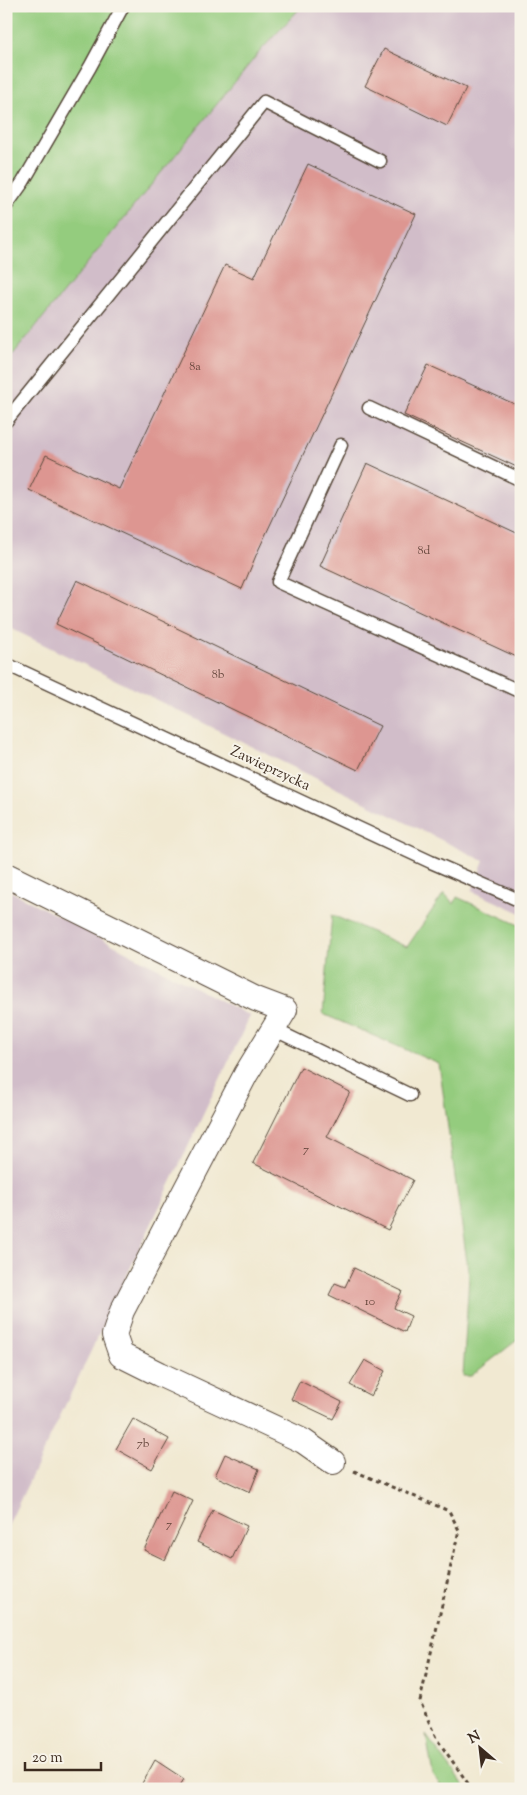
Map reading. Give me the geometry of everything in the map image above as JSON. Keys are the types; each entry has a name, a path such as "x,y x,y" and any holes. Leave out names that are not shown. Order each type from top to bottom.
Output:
{"street":[{"path":"6,875 256,999 286,1010 272,1029 246,1074 122,1311 114,1335 121,1354 303,1441 333,1462"}],"lane":[{"path":"6,206 23,182 123,6"},
{"path":"6,421 264,102 380,161"},
{"path":"369,408 521,480"},
{"path":"340,445 278,582 521,692"},
{"name":"Zawieprzycka","path":"6,664 422,858 521,901"},
{"path":"272,1029 410,1095"}],"path":[{"path":"333,1462 449,1511 459,1530 420,1701 436,1738 472,1789"}],"shaded area":[{"path":"302,6 521,6 521,913 472,891 484,861 6,626 6,363 261,50"},
{"path":"6,889 250,1016 6,1530"}],"green space":[{"path":"6,6 302,6 261,50 6,363"},
{"path":"444,893 454,904 457,897 521,926 521,1337 471,1376 463,1376 469,1276 439,1064 323,1014 332,915 407,947"},
{"path":"426,1735 466,1789 443,1789 433,1775"}],"building":[{"path":"384,49 466,88 447,126 365,86"},
{"path":"308,164 416,214 257,553 242,589 29,490 46,455 119,489 225,265 254,278"},
{"path":"428,365 521,407 521,469 404,415"},
{"path":"367,463 521,535 521,659 320,566"},
{"path":"77,580 380,726 358,770 56,624"},
{"path":"301,1067 350,1092 327,1137 413,1180 388,1230 253,1163"},
{"path":"354,1268 402,1291 394,1308 411,1316 405,1332 329,1295 335,1283 345,1287"},
{"path":"365,1360 385,1371 371,1396 350,1385"},
{"path":"300,1381 342,1402 333,1419 291,1399"},
{"path":"133,1419 169,1439 152,1469 116,1449"},
{"path":"225,1454 259,1469 250,1492 215,1476"},
{"path":"172,1491 193,1501 165,1560 144,1550"},
{"path":"213,1510 247,1526 232,1559 197,1542"},
{"path":"155,1760 184,1779 178,1789 143,1789 140,1787"}]}
